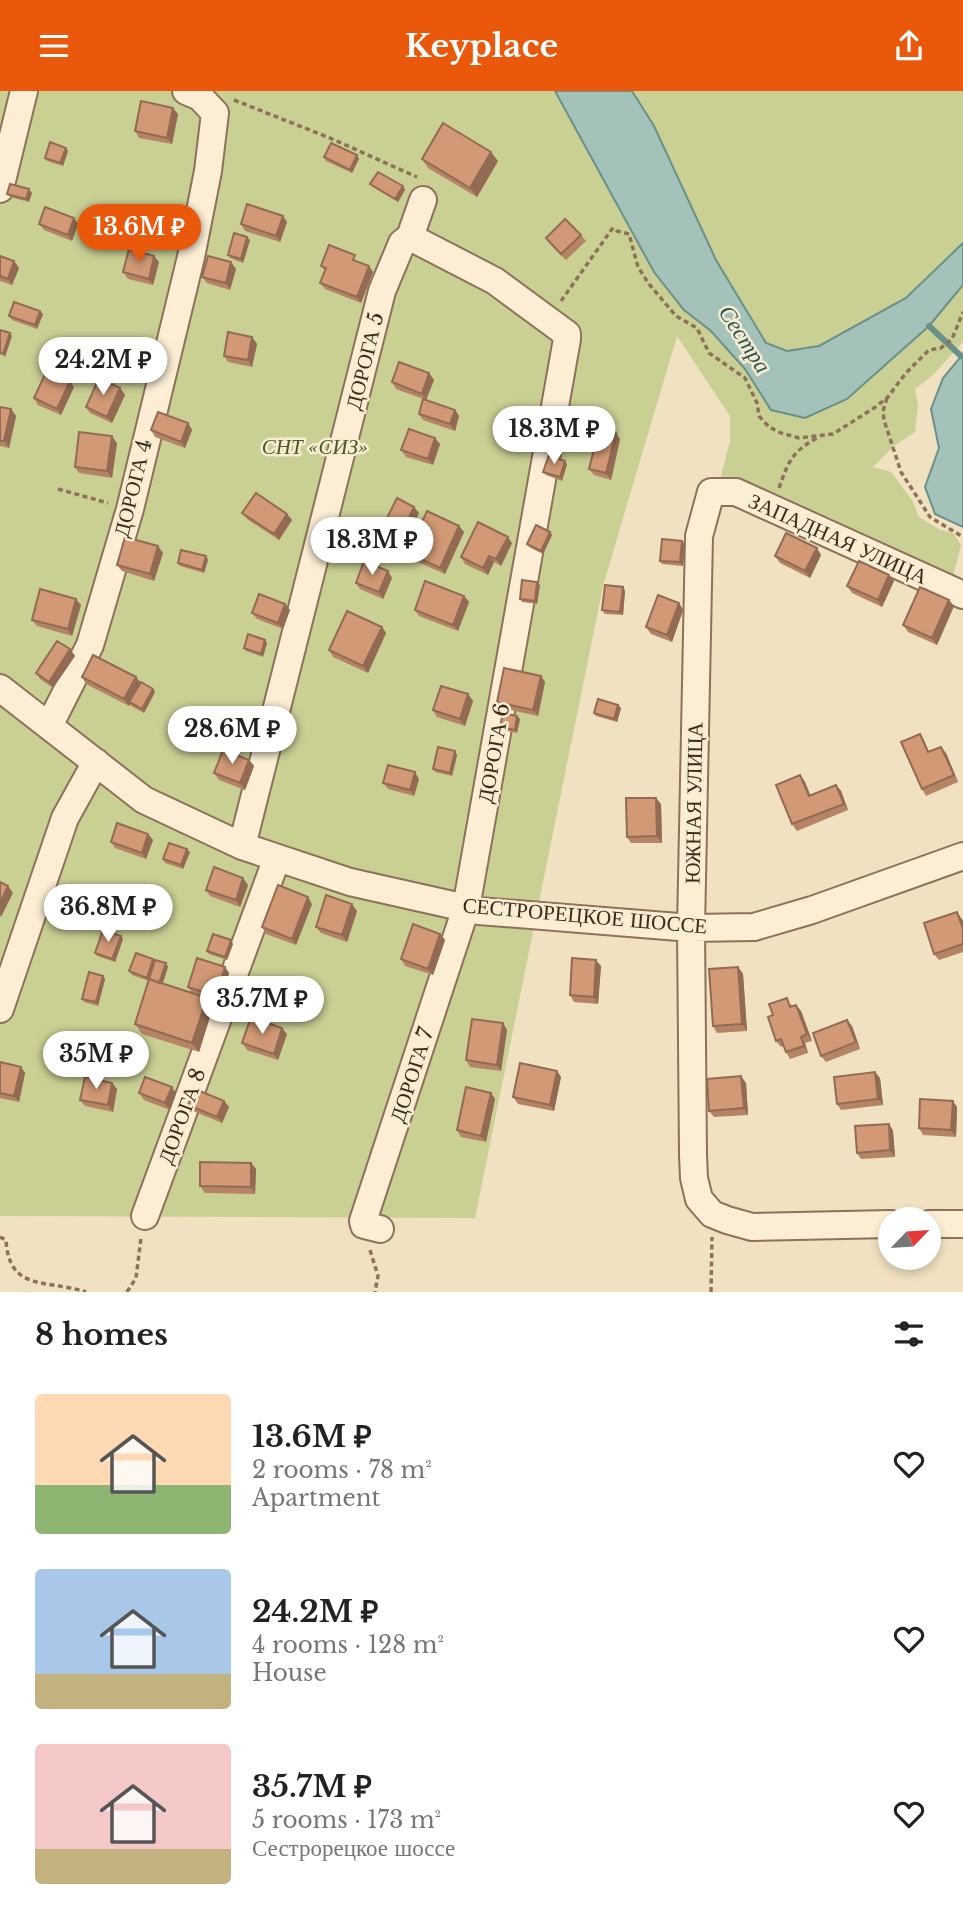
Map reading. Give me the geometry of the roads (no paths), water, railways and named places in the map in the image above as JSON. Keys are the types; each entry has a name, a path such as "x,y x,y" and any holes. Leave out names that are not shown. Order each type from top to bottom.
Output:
{"street":[{"path":"0,189 24,91"},
{"name":"ДОРОГА 4","path":"49,726 90,645 130,509 191,257 208,171 215,113 200,97 186,91"},
{"name":"ДОРОГА 5","path":"242,846 382,291 426,191"},
{"name":"ДОРОГА 6","path":"406,240 495,281 566,334 467,908"},
{"name":"ЗАПАДНАЯ УЛИЦА","path":"711,492 736,492 963,595"},
{"name":"ЮЖНАЯ УЛИЦА","path":"711,492 699,535 691,928 694,1178 705,1206 752,1227 878,1224"},
{"name":"СЕСТРОРЕЦКОЕ ШОССЕ","path":"0,688 144,800 242,846 277,858 351,882 467,908 691,928 754,927 812,910 963,856"},
{"path":"0,1009 65,818 96,762"},
{"name":"ДОРОГА 8","path":"145,1216 277,858"},
{"name":"ДОРОГА 7","path":"372,1227 365,1216 467,908"},
{"path":"942,1224 963,1224"}],"water":[{"name":"Сестра","path":"555,91 632,91 654,126 716,260 766,343 787,351 819,346 906,298 963,243 963,285 929,326 847,399 805,418 771,410 745,369 711,331 684,310 654,272"},
{"path":"963,354 963,527 935,514 925,487 939,448 931,409 943,378"}],"waterway":[{"path":"929,326 961,356"}],"park label":[{"name":"СНТ «СИЗ»","path":"315,447"}]}
